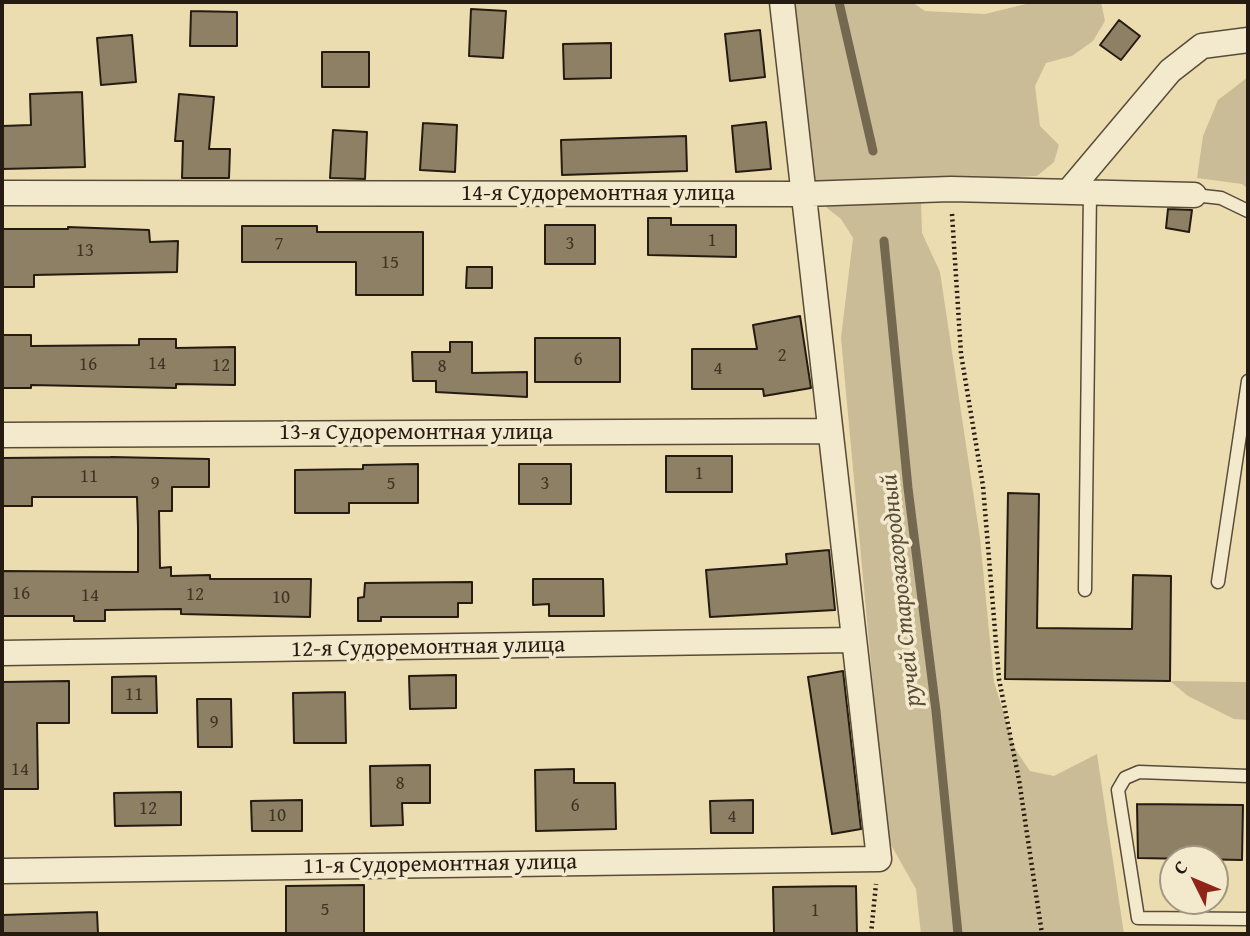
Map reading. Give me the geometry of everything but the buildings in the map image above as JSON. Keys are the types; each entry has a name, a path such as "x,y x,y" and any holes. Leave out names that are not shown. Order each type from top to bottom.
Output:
{"street":[{"path":"782,2 879,859"},
{"path":"1079,192 1170,71 1202,46 1248,40"},
{"name":"14-я Судоремонтная улица","path":"2,193 804,194 951,189 1195,195"},
{"name":"13-я Судоремонтная улица","path":"2,435 830,431"},
{"name":"12-я Судоремонтная улица","path":"2,653 854,640"},
{"name":"11-я Судоремонтная улица","path":"2,871 879,859"}],"lane":[{"path":"1079,192 1085,590"},
{"path":"1195,195 1222,198 1248,211"},
{"path":"1218,582 1248,381"},
{"path":"1248,776 1139,772 1125,778 1118,790 1138,918 1248,919"}],"path":[{"path":"951,189 961,354 981,469 999,679 1019,780 1042,934"},
{"path":"871,934 879,859"}],"shaded area":[{"path":"790,2 912,2 925,11 985,14 1034,2 1101,2 1105,21 1093,41 1072,56 1046,63 1035,86 1040,126 1059,145 1054,162 1037,176 937,181 921,200 922,233 940,272 980,538 994,682 1015,749 1030,771 1054,776 1097,754 1124,934 921,934 916,889 891,845 885,817 841,338 853,238 841,219 827,208 814,179"},
{"path":"1248,77 1248,189 1242,184 1197,178 1203,136 1218,100"},
{"path":"1170,681 1248,682 1248,720 1234,719 1188,696"}],"waterway":[{"name":"ручей Старозагородный","path":"839,2 873,151"},
{"name":"ручей Старозагородный","path":"884,241 908,488 936,711 958,934"}]}
